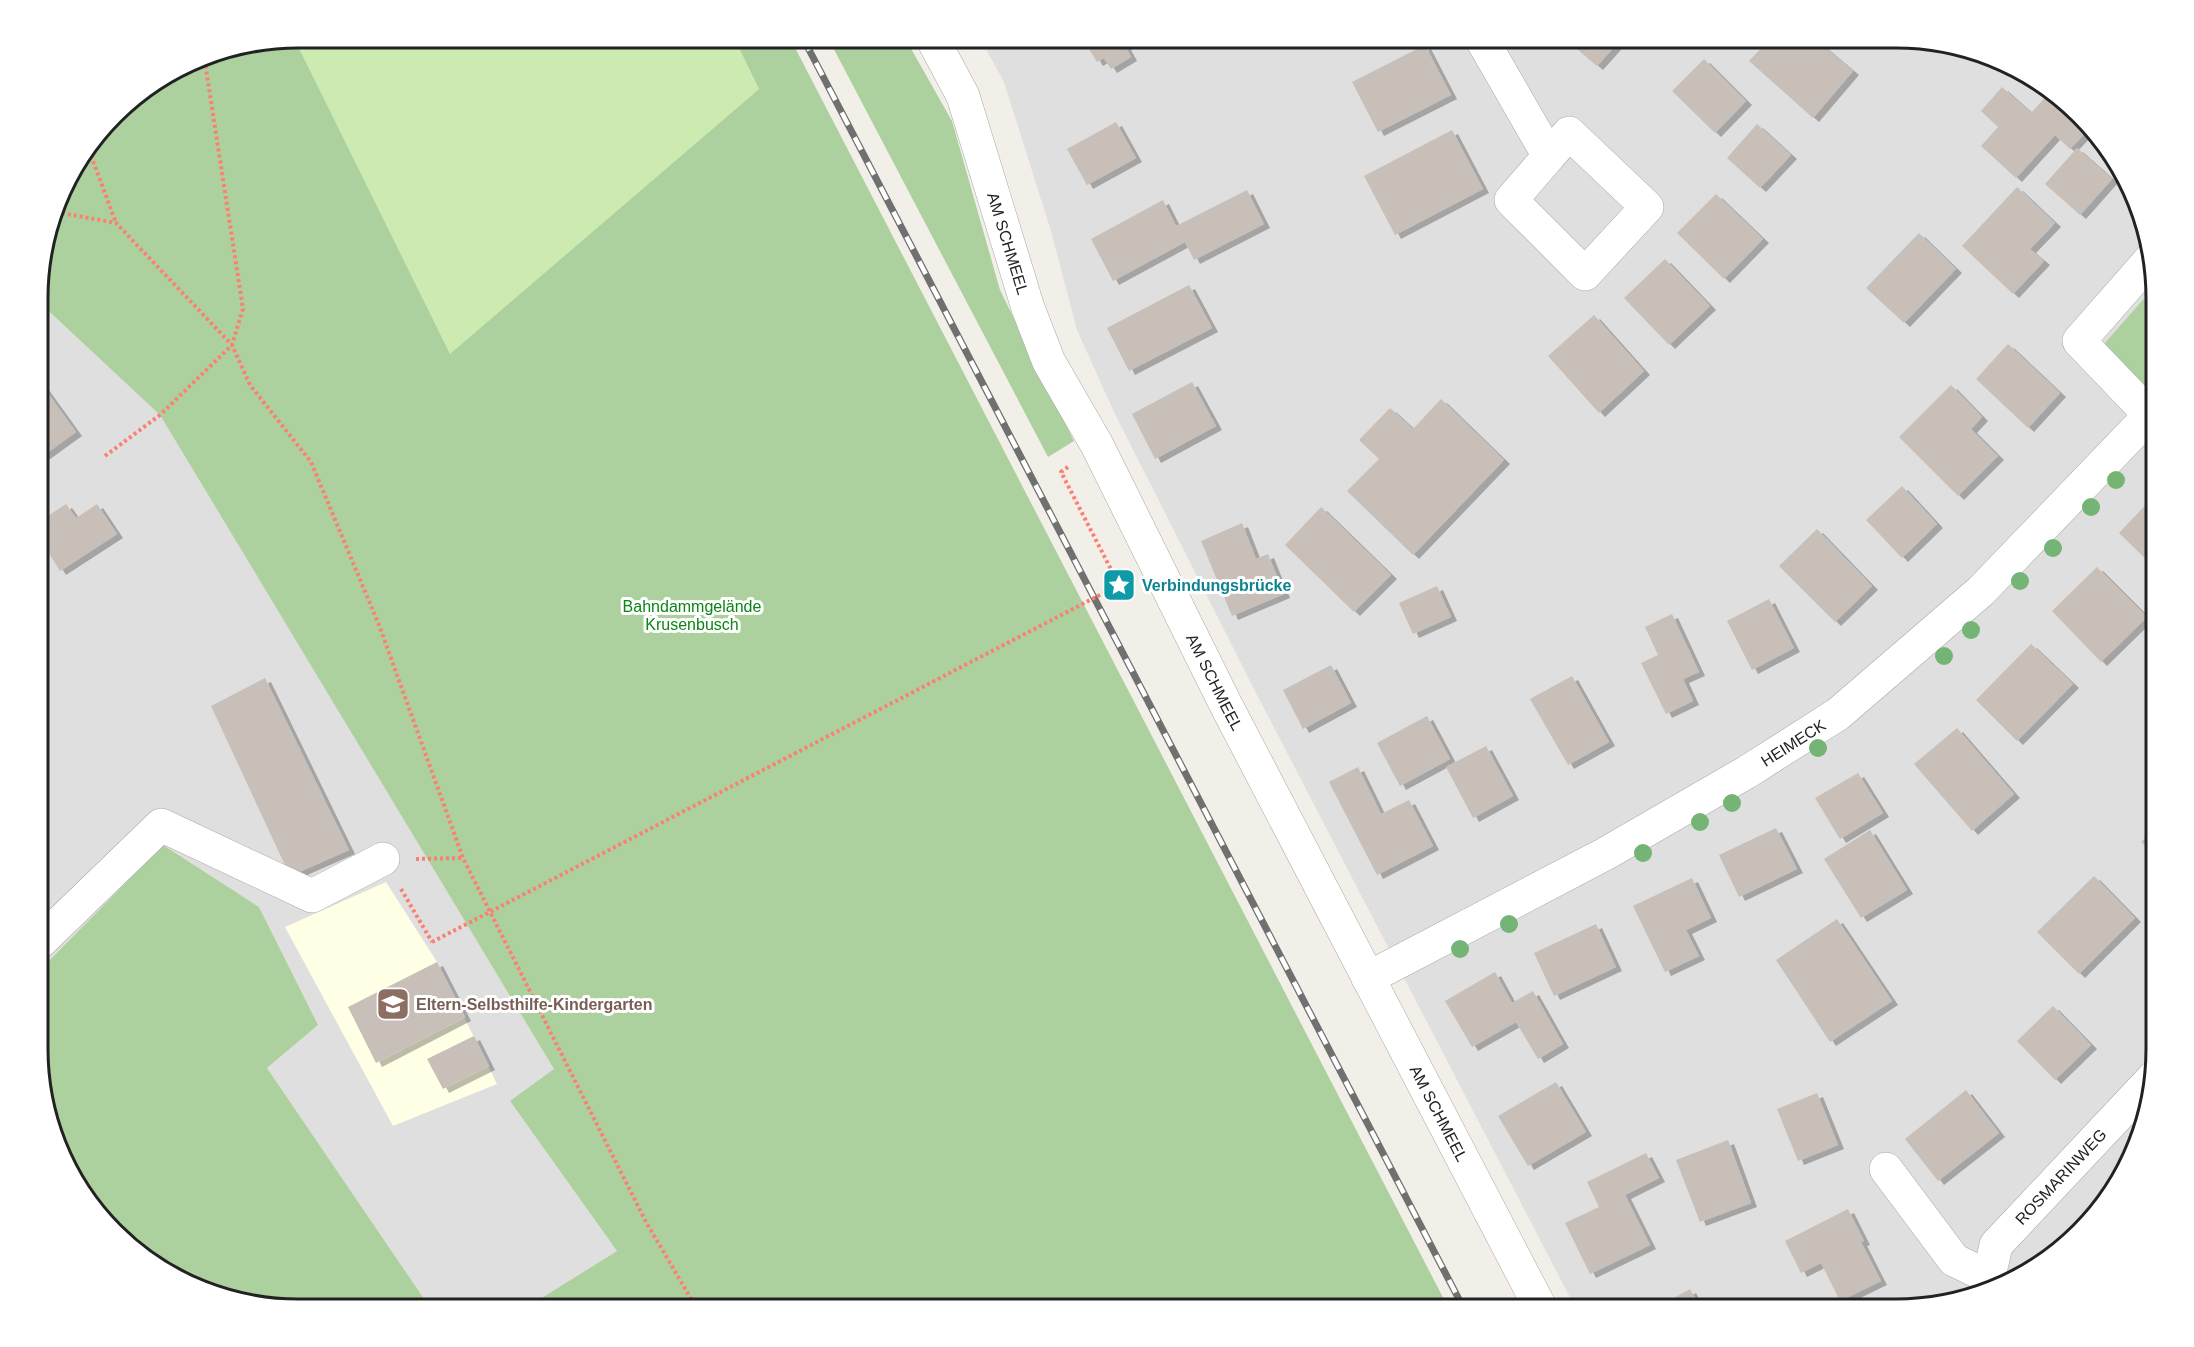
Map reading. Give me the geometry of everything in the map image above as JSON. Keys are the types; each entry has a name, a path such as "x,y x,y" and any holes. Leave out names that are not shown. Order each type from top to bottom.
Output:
{"street":[{"name":"AM SCHMEEL","path":"937,48 963,96 1028,308 1048,362 1096,445 1226,705 1536,1299"},
{"path":"1487,48 1549,156"},
{"name":"HEIMECK","path":"2144,267 2079,341 2146,405"},
{"name":"HEIMECK","path":"1368,978 1605,854 1748,772 1838,714 1981,591 2146,419"},
{"path":"48,934 161,825 312,896 383,859"},
{"name":"ROSMARINWEG","path":"1988,1281 1996,1245 2143,1089"},
{"path":"1886,1168 1954,1260 1988,1282"}],"path":[{"path":"105,456 160,415 231,345 243,309 205,66"},
{"path":"92,157 116,223 231,345 250,385 311,462 379,625 463,858 646,1222 691,1299"},
{"path":"63,213 116,223"},
{"path":"463,858 383,859 432,942 1119,585 1061,472"}],"shaded area":[{"path":"985,48 1896,48 1945,53 1992,67 2035,90 2073,121 2104,159 2127,202 2144,266 2146,296 2103,345 2146,389 2146,1049 2141,1098 2127,1145 2104,1188 2073,1226 2035,1257 1992,1280 1928,1297 1896,1299 1571,1299 1255,691 1114,412 1077,330 1051,231 1004,82"},
{"path":"48,310 160,415 555,1070 510,1101 617,1251 540,1299 424,1299 267,1068 318,1025 259,907 163,845 48,962"},
{"name":"Eltern-Selbsthilfe-Kindergarten","path":"386,882 437,962 497,1084 393,1126 285,927"}],"green space":[{"path":"299,48 739,48 759,89 450,355"},
{"name":"Bahndammgelände Krusenbusch","path":"299,48 450,354 759,89 739,48 795,48 1444,1299 540,1299 617,1251 510,1101 554,1069 160,415 48,310 53,249 61,218 74,188 90,159 110,133 133,110 159,90 218,61 266,50"},
{"path":"833,48 911,48 952,121 1000,290 1074,441 1048,457"},
{"path":"2146,296 2146,390 2103,345"},
{"path":"163,845 259,907 318,1025 267,1068 424,1299 298,1299 249,1294 202,1280 159,1257 133,1237 110,1214 90,1188 61,1129 50,1081 48,962"}],"building":[{"path":"1088,48 1126,48 1131,57 1111,69 1104,58 1097,62"},
{"path":"1419,48 1427,48 1451,95 1378,132 1352,82"},
{"path":"1576,48 1613,48 1597,66"},
{"path":"1761,48 1826,48 1853,71 1813,118 1749,61"},
{"path":"1704,59 1746,101 1715,133 1672,91"},
{"path":"2002,87 2031,113 2045,98 2084,134 2070,149 2055,135 2016,178 1981,146 1998,127 1981,111"},
{"path":"1116,122 1136,158 1087,185 1067,149"},
{"path":"1757,124 1791,155 1760,188 1727,158"},
{"path":"1452,130 1483,189 1395,235 1364,176"},
{"path":"2077,148 2112,179 2080,215 2045,184"},
{"path":"2017,187 2055,223 2030,249 2044,261 2013,294 1962,246"},
{"path":"1247,190 1264,224 1194,260 1185,242 1113,281 1091,239 1163,200 1176,226"},
{"path":"1716,194 1763,239 1724,279 1677,233"},
{"path":"1919,233 1956,269 1904,323 1866,288"},
{"path":"1665,259 1710,306 1669,345 1624,298"},
{"path":"1189,285 1212,328 1129,371 1107,328"},
{"path":"1594,315 1644,371 1599,413 1548,356"},
{"path":"2008,344 2060,393 2028,428 1976,379"},
{"path":"1192,382 1216,426 1155,459 1132,414"},
{"path":"1951,385 1982,417 1971,429 1998,456 1958,496 1899,437"},
{"path":"48,393 76,432 48,452"},
{"path":"1441,399 1504,460 1413,555 1347,491 1379,459 1359,440 1390,408 1413,429"},
{"path":"1902,486 1937,524 1902,558 1866,520"},
{"path":"66,504 76,518 97,504 117,534 60,571 48,552 48,516"},
{"path":"2146,505 2146,559 2119,533"},
{"path":"1321,507 1391,575 1354,612 1285,545"},
{"path":"1242,523 1256,559 1268,554 1284,594 1232,616 1201,541"},
{"path":"1817,529 1872,586 1835,622 1779,566"},
{"path":"2097,567 2146,618 2101,662 2052,611"},
{"path":"1437,586 1451,617 1413,634 1399,603"},
{"path":"1769,599 1794,648 1752,670 1727,621"},
{"path":"1672,614 1699,672 1683,679 1693,701 1666,714 1641,663 1658,655 1645,627"},
{"path":"2031,644 2073,684 2017,741 1976,700"},
{"path":"1331,665 1351,703 1303,729 1283,690"},
{"path":"1572,676 1609,742 1568,765 1530,699"},
{"path":"265,678 349,850 290,876 211,706"},
{"path":"1427,716 1450,759 1400,786 1377,743"},
{"path":"1957,728 2014,794 1972,831 1914,764"},
{"path":"1486,746 1513,796 1473,818 1446,767"},
{"path":"1358,767 1381,814 1409,800 1433,846 1377,875 1329,782"},
{"path":"1858,773 1883,813 1840,839 1815,798"},
{"path":"1776,828 1797,869 1739,897 1719,855"},
{"path":"1870,830 1907,890 1861,918 1824,859"},
{"path":"2146,837 2146,847 2141,842"},
{"path":"2094,876 2135,918 2079,974 2037,932"},
{"path":"1692,878 1711,918 1686,930 1699,956 1665,972 1633,906"},
{"path":"1837,919 1892,1001 1830,1042 1776,960"},
{"path":"1596,924 1616,967 1554,996 1534,953"},
{"path":"437,962 465,1017 376,1063 348,1007"},
{"path":"1495,972 1512,1003 1533,991 1563,1044 1538,1059 1516,1022 1472,1047 1445,1001"},
{"path":"2053,1006 2091,1045 2055,1080 2017,1041"},
{"path":"474,1036 489,1066 443,1089 427,1059"},
{"path":"1556,1082 1586,1132 1528,1166 1498,1116"},
{"path":"1966,1090 1999,1133 1938,1181 1905,1139"},
{"path":"1817,1093 1838,1145 1798,1161 1777,1109"},
{"path":"1728,1140 1751,1203 1700,1222 1676,1160"},
{"path":"1646,1153 1659,1178 1625,1195 1650,1245 1590,1274 1565,1223 1599,1207 1587,1182"},
{"path":"1848,1209 1864,1241 1861,1242 1881,1281 1844,1299 1839,1299 1821,1263 1801,1273 1785,1241"},
{"path":"1690,1289 1696,1299 1672,1299"}],"railway":[{"path":"808,48 1459,1299"}],"place":[{"name":"Verbindungsbrücke","path":"1119,585"},
{"name":"Eltern-Selbsthilfe-Kindergarten","path":"393,1004"}]}
